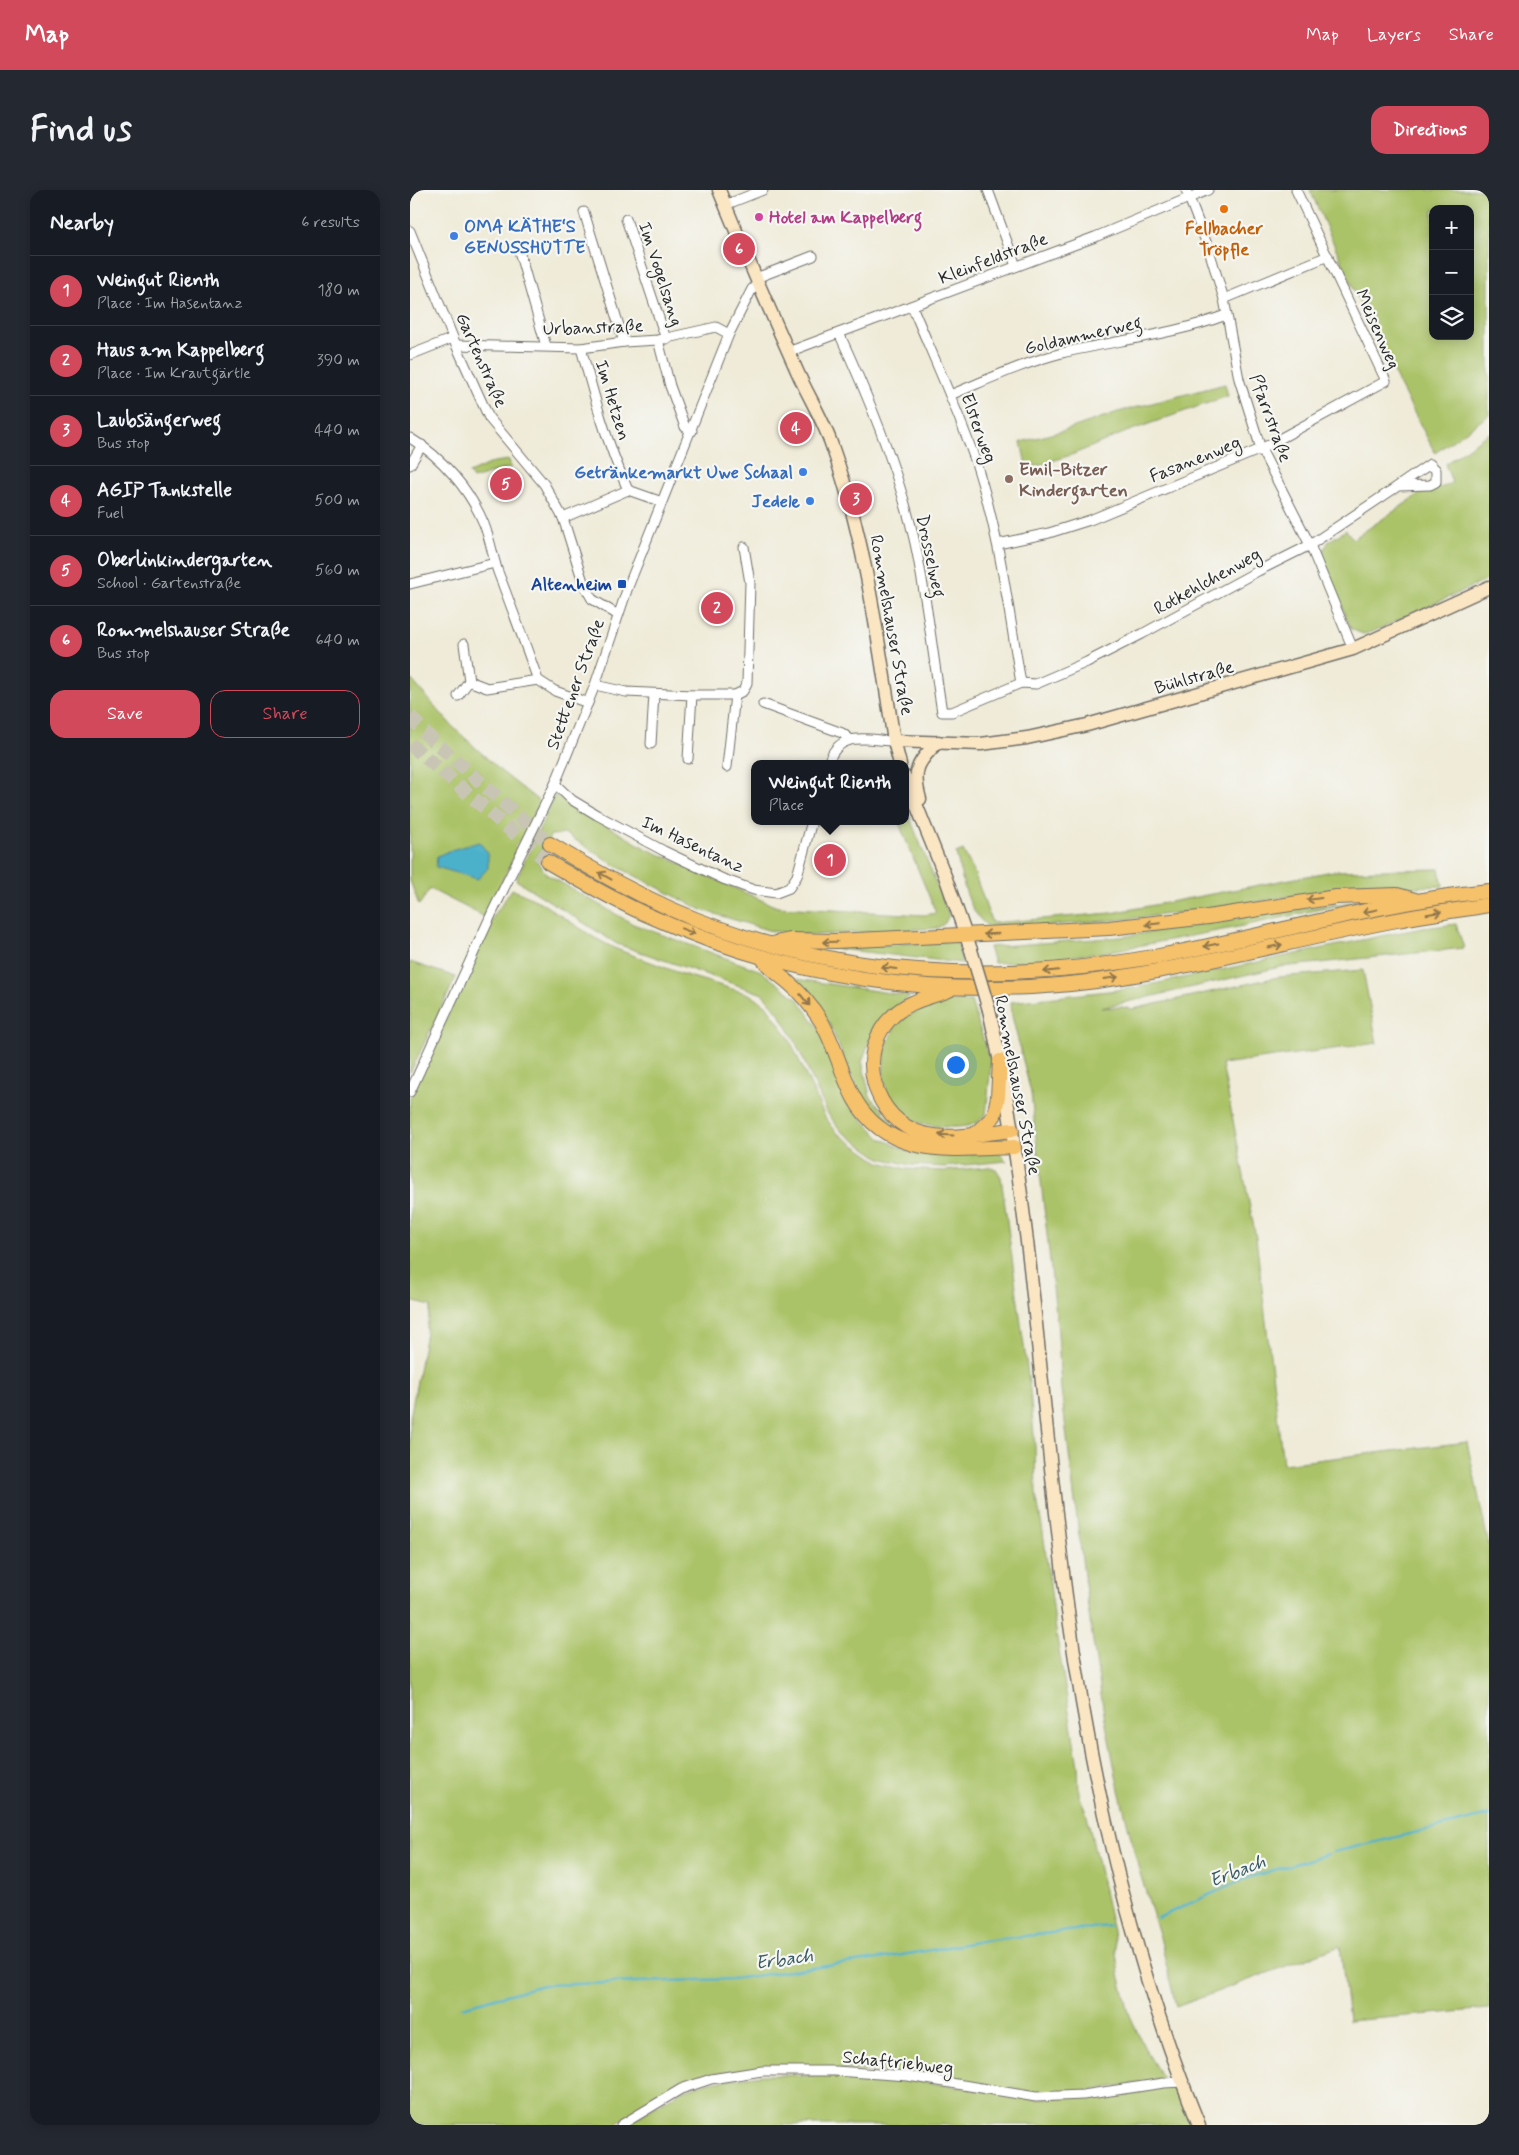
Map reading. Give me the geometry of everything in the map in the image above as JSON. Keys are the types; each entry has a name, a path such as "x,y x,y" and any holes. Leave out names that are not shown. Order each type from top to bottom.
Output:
{"highway":[{"path":"550,844 610,879 648,898 712,925 770,944 829,959 900,970 968,974 1040,972 1110,964 1158,956 1418,901 1489,891"},
{"path":"548,862 596,890 642,913 684,930 762,957 861,979 907,985 957,987 1048,986 1126,976 1196,964 1396,920 1489,905"},
{"path":"770,944 790,940 835,942 966,934 1063,931 1160,923 1336,897 1398,895 1418,901"},
{"path":"762,957 769,968 790,983 806,1000 821,1022 854,1097 865,1116 882,1131 905,1143 928,1148 1014,1147"},
{"path":"957,987 910,1003 892,1016 883,1027 876,1041 872,1070 875,1087 882,1105 893,1117 909,1128 924,1134 951,1136 1012,1130"},
{"path":"975,1134 994,1116 998,1097 1000,1061"}],"main road":[{"name":"Rommelshauser Straße","path":"719,190 788,352 811,402 822,419 851,506 868,578 894,741 899,760"},
{"name":"Bühlstraße","path":"894,741 998,743 1087,725 1353,649 1489,586"},
{"path":"934,850 917,787 916,769 920,761 938,742"},
{"name":"Rommelshauser Straße","path":"909,787 966,934 989,1010 1012,1130 1026,1232 1068,1609 1084,1716 1116,1872 1138,1952 1182,2082 1199,2125"}],"street":[{"path":"725,204 763,190"},
{"path":"988,190 1016,266"},
{"name":"Kleinfeldstraße","path":"788,352 1095,238 1187,194 1208,190"},
{"name":"Meisenweg","path":"1261,449 1386,381 1296,190"},
{"name":"Pfarrstraße","path":"1187,194 1208,247 1224,299 1239,379 1261,449 1310,545 1353,649"},
{"path":"584,212 624,342"},
{"name":"Im Vogelsang","path":"626,219 662,340 676,403 685,427 692,431"},
{"name":"Gartenstraße","path":"410,231 455,342 489,418 544,484 563,518 584,585 592,599 618,615"},
{"path":"519,251 546,346"},
{"path":"758,282 813,256"},
{"path":"1224,299 1328,256"},
{"name":"Stettener Straße","path":"410,1092 492,913 555,784 595,685 618,615 729,334 752,289 758,282"},
{"name":"Elsterweg","path":"912,306 950,395 974,458 998,544 1021,683"},
{"name":"Goldammerweg","path":"950,395 1025,364 1061,353 1196,326 1226,315"},
{"name":"Urbanstraße","path":"410,355 455,342 581,348 624,342 662,340 716,327 729,334"},
{"name":"Drosselweg","path":"839,333 876,419 915,543 942,712 952,712 1021,683"},
{"name":"Im Hetzen","path":"581,348 596,406 617,466 628,490"},
{"path":"410,438 422,445 445,466 466,491 484,524 495,563 538,680 554,691 588,703"},
{"path":"410,466 422,445"},
{"name":"Fasanenweg","path":"998,544 1090,520 1261,449"},
{"name":"Rotkehlchenweg","path":"1021,683 1036,684 1087,662 1173,619 1258,571 1310,545 1433,462 1436,470 1436,482 1430,485 1398,486"},
{"path":"563,518 628,490 662,502"},
{"path":"595,685 626,692 654,694 735,694 743,690 747,683 750,583 744,547"},
{"path":"410,584 495,563"},
{"path":"458,696 469,681 464,644"},
{"path":"469,681 487,688 538,680"},
{"path":"651,744 654,694"},
{"path":"728,767 735,694"},
{"path":"688,759 692,695"},
{"path":"763,704 842,733 850,739"},
{"path":"829,760 830,756 842,742 850,739 894,741"},
{"name":"Im Hasentanz","path":"555,784 572,800 664,851 723,879 754,890 776,893 788,888 797,876 811,825"},
{"name":"Schaftriebweg","path":"621,2125 681,2089 711,2079 762,2070 835,2071 908,2076 1036,2097 1083,2095 1182,2082"}],"green space":[{"path":"1310,190 1489,190 1489,415 1435,453 1375,337"},
{"path":"1225,384 1228,396 1126,432 1074,454 1027,469 1021,442 1066,430 1118,412"},
{"path":"1489,433 1489,579 1372,632 1363,634 1351,629 1321,555 1329,541 1346,530 1353,539 1421,493 1446,486 1452,482 1445,464"},
{"path":"509,460 511,467 473,479 469,473 494,462"},
{"path":"410,678 453,727 502,772 540,802 485,917 430,889 419,905 410,881"},
{"path":"555,795 645,848 777,907 924,915 936,913 900,825 909,825 909,816 949,915 945,923 938,928 814,935 771,931 702,910 618,867 566,834 551,835 536,859 546,874 633,924 761,971 799,1000 823,1035 848,1104 880,1138 912,1153 999,1153 1007,1161 944,1167 911,1165 880,1158 841,1131 828,1114 794,1039 779,1013 763,994 617,944 516,880"},
{"path":"963,850 974,872 992,923 1112,913 1333,871 1439,869 1443,886 1329,890 1218,908 1128,919 1043,926 989,927 975,913 966,893 956,853"},
{"path":"512,889 540,902 595,938 614,948 682,974 749,994 766,1005 788,1036 825,1117 837,1133 879,1162 907,1169 943,1171 989,1167 996,1169 1001,1177 1030,1390 1035,1447 1036,1495 1078,1766 1079,1794 1087,1816 1113,1931 1119,1974 1129,2013 1144,2047 1163,2079 1082,2092 1036,2093 908,2073 762,2067 710,2074 680,2084 614,2125 410,2125 410,1418 431,1306 410,1301 410,1097 494,916"},
{"path":"1359,901 1233,928 1100,953 994,963 989,947 1121,937 1252,915"},
{"path":"1456,924 1464,948 1280,967 1101,1008 1122,1007 1133,1009 1278,977 1363,970 1377,1043 1222,1064 1256,1238 1283,1464 1467,1442 1489,1546 1489,2009 1349,2021 1340,1946 1176,2007 1160,1937 1139,1870 1119,1790 1104,1714 1088,1608 1061,1389 1058,1332 1031,1093 1012,1016 1011,1002 1135,988 1386,935"},
{"path":"957,941 962,963 830,948"},
{"path":"410,962 456,977 410,1073"},
{"path":"796,979 910,996 878,1021 862,1061 870,1096 897,1127 1003,1139 969,1143 936,1143 891,1130 863,1102 829,1023"},
{"path":"937,1001 971,1001 991,1063 986,1115 971,1125 955,1127 936,1126 909,1119 895,1106 885,1084 884,1059 891,1035 897,1024 909,1015"},
{"path":"762,2075 835,2075 906,2079 1035,2099 1165,2086 1176,2087 1191,2125 625,2125 681,2091 710,2082"}],"water":[{"path":"479,842 488,853 488,868 478,879 436,867 437,856"}],"waterway":[{"name":"Erbach","path":"1334,1852 1489,1815"},
{"name":"Erbach","path":"1158,1918 1244,1879 1328,1854"},
{"name":"Erbach","path":"462,2007 543,1985 732,1979 885,1958 982,1941 1109,1926"}],"tunnel":[{"path":"410,716 425,733 550,844"},
{"path":"410,744 548,862"}],"place":[{"name":"Fellbacher Tröpfle","path":"1224,209"},
{"name":"Hotel am Kappelberg","path":"759,217"},
{"name":"OMA KÄTHE‘S GENUSSHÜTTE","path":"454,236"},
{"name":"Rommelshauser Straße","path":"739,249"},
{"name":"AGIP Tankstelle","path":"796,428"},
{"name":"Getränkemarkt Uwe Schaal","path":"803,472"},
{"name":"Emil-Bitzer Kindergarten","path":"1009,479"},
{"name":"Oberlinkindergarten","path":"506,484"},
{"name":"Laubsängerweg","path":"856,499"},
{"name":"Jedele","path":"810,501"},
{"name":"Altenheim","path":"622,584"},
{"name":"Haus am Kappelberg","path":"717,608"},
{"name":"Weingut Rienth","path":"830,860"}]}
